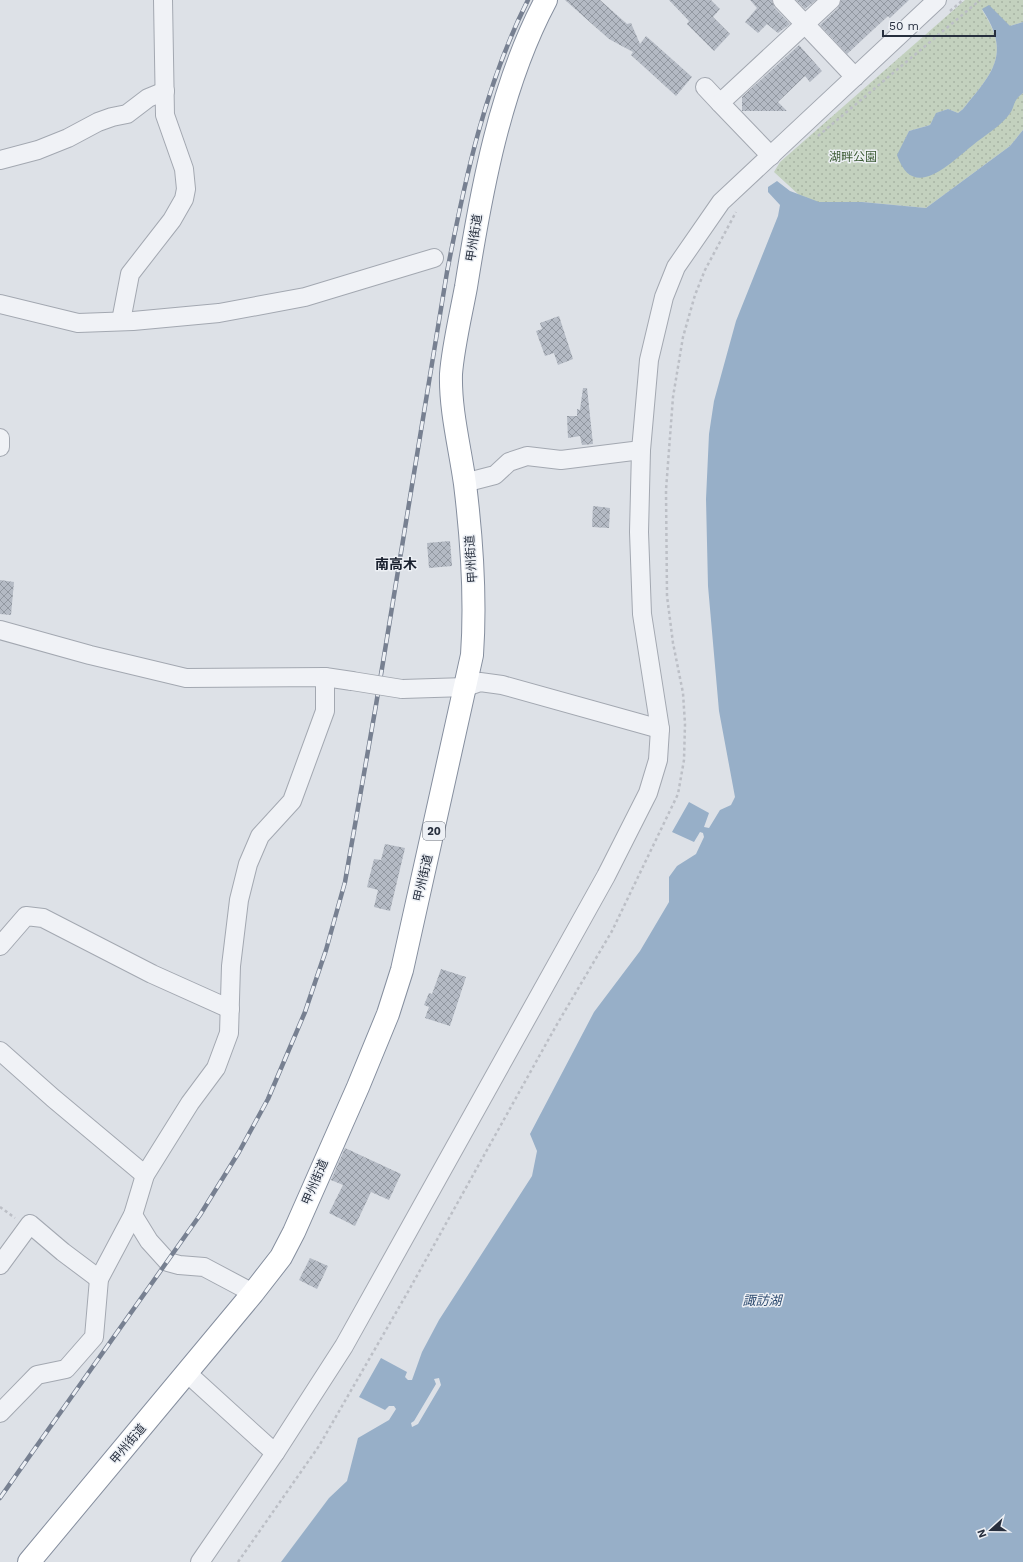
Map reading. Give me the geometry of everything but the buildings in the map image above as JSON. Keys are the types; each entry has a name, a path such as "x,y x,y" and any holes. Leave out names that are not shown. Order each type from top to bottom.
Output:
{"highway":[{"name":"甲州街道","path":"29,1562 253,1293 280,1257 294,1232 388,1014 402,970 472,655 474,616 471,545 457,440 452,373 476,223 488,164 516,68 546,0"}],"street":[{"path":"121,321 130,274 172,220 184,199 186,189 184,169 165,115 163,0"},
{"path":"782,0 855,77"},
{"path":"720,103 831,0"},
{"path":"200,1562 275,1453 344,1346 606,876 648,793 658,760 660,728 642,614 638,532 641,450 649,360 664,297 676,267 721,202 937,0"},
{"path":"705,87 771,156"},
{"path":"0,160 38,150 68,138 98,122 127,114 148,98 165,91"},
{"path":"0,304 78,323 219,313 305,297 434,258"},
{"path":"0,438 0,447"},
{"path":"464,484 495,475 509,462 527,456 561,460 641,450"},
{"path":"0,630 90,655 186,678 324,677 402,689 466,687 480,682 502,685 660,728"},
{"path":"0,1412 37,1375 66,1368 94,1337 99,1279 133,1215 145,1175 190,1103 216,1068 229,1033 231,966 239,900 248,864 260,836 292,801 325,711 324,677"},
{"path":"0,946 26,916 43,918 152,974 230,1010"},
{"path":"0,1051 53,1098 145,1175"},
{"path":"133,1215 149,1241 168,1262 179,1265 204,1267 253,1293"},
{"path":"0,1265 30,1224 63,1252 99,1279"},
{"path":"187,1373 275,1453"}],"path":[{"path":"813,140 980,0"},
{"path":"238,1562 319,1446 409,1290 556,1026 612,931 678,794 684,760 685,724 683,693 673,643 667,596 666,490 673,397 683,337 695,295 705,270 738,208"}],"green space":[{"name":"湖畔公園","path":"965,0 1023,0 1023,22 1010,26 982,10 996,39 997,52 995,63 990,74 963,109 958,113 948,109 937,113 930,125 909,131 901,149 1009,115 1015,99 1023,93 1023,130 1010,146 926,208 862,202 819,203 799,195 774,172 780,162"}],"water":[{"path":"989,5 1010,26 1023,22 1023,93 1015,102 1010,113 996,128 954,161 932,175 922,178 912,176 904,169 897,155 909,131 930,125 936,113 948,109 958,113 982,85 990,74 995,63 997,51 996,39 991,25 982,9"},
{"name":"諏訪湖","path":"1023,130 1023,1562 281,1562 329,1498 347,1481 358,1438 389,1420 396,1409 394,1406 389,1406 385,1410 359,1397 381,1358 407,1372 405,1377 408,1380 412,1380 422,1352 439,1320 532,1176 537,1151 530,1134 594,1012 640,951 669,902 669,877 677,866 696,854 704,837 703,833 700,832 694,842 672,832 689,802 709,813 704,827 709,828 720,810 731,805 735,797 719,711 708,586 706,499 709,434 714,401 736,321 778,216 780,205 768,192 768,187 777,181 790,191 819,202 862,202 926,208 1010,146"}],"pier":[{"path":"439,1378 441,1385 418,1424 412,1427 411,1423 414,1421 436,1384 434,1379"}],"railway":[{"path":"0,1498 200,1215 239,1152 268,1099 305,1012 326,950 345,882 376,705 447,272 461,202 488,99 513,32 528,0"}],"district":[{"name":"南高木","path":"396,564"}]}
